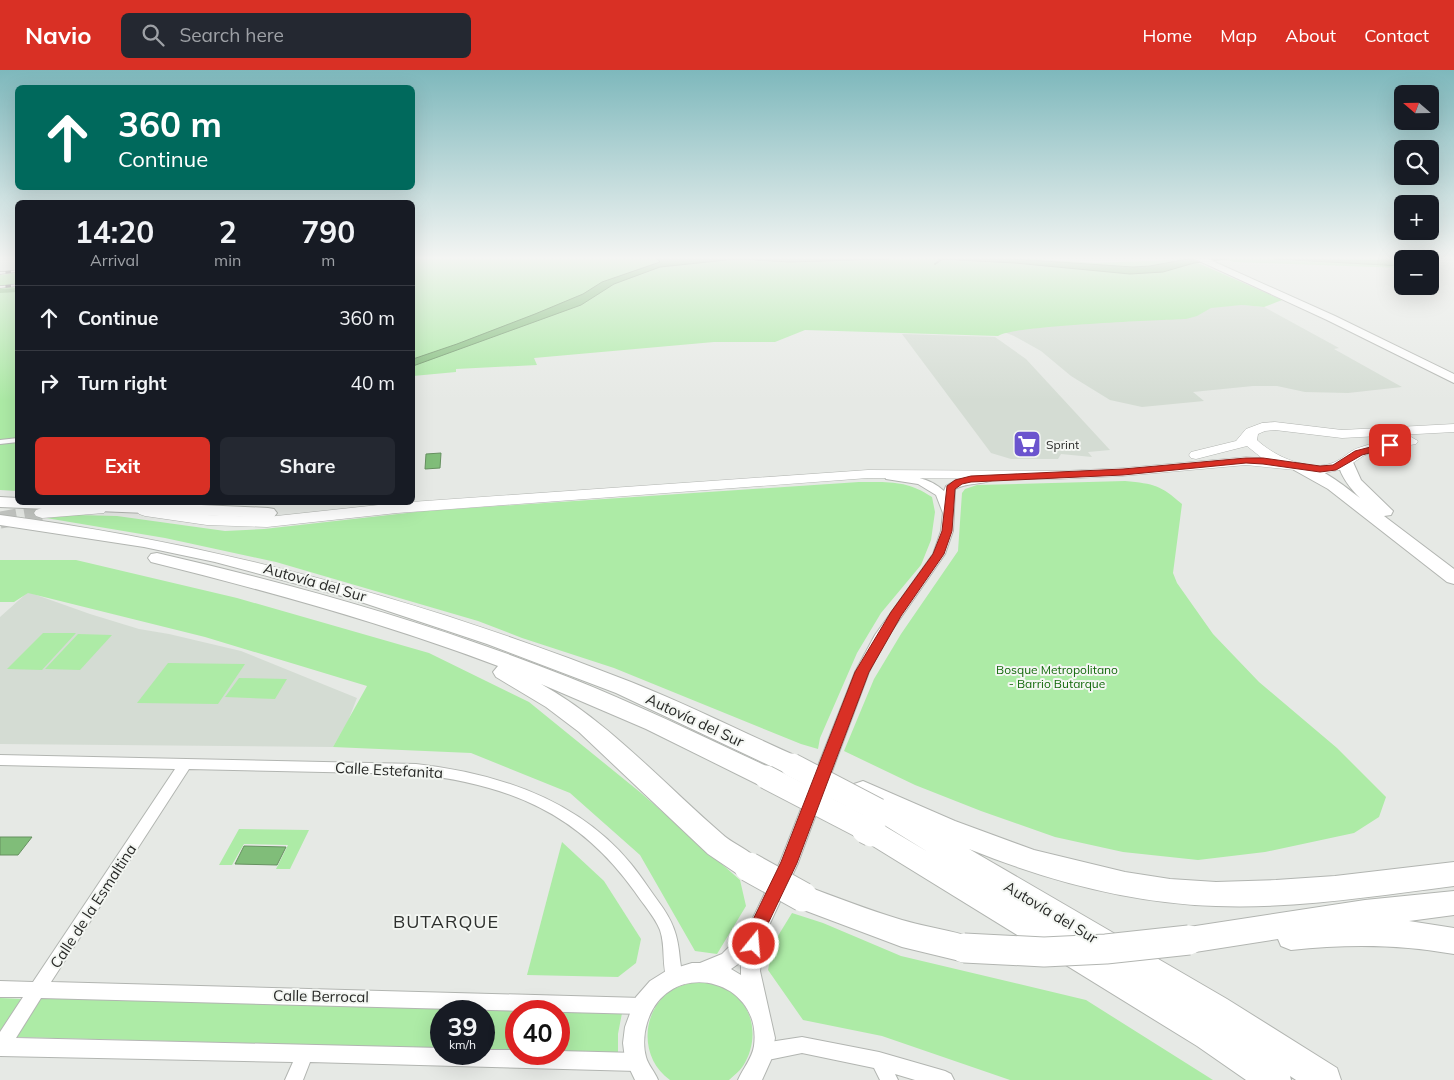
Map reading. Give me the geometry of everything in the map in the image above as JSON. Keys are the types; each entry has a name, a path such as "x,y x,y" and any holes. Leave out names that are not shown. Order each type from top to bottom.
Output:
{"highway":[{"path":"1304,306 1452,376"},
{"path":"1319,306 1452,376"},
{"path":"415,498 844,468 1041,466 1136,462 1209,453 1242,444 1251,432 1269,426 1293,427 1342,434 1454,428"},
{"path":"1293,427 1316,433 1332,440 1347,453 1347,471 1376,504 1454,567"},
{"path":"1251,432 1250,441 1258,450 1294,465 1334,486 1388,525 1454,578"},
{"path":"145,511 235,522 267,522 396,508 868,474 1060,475 1123,472 1246,461 1320,469 1336,468 1374,448 1454,435"},
{"path":"42,513 101,510 234,515 339,505"},
{"path":"2,518 268,513"},
{"name":"Autovía del Sur","path":"2,518 302,594 424,631 617,706 766,777 880,815 1275,1080"},
{"name":"Autovía del Sur","path":"2,518 122,538 243,563 414,611 506,643 632,691 792,766 880,815 1216,1010 1325,1080"},
{"path":"375,616 408,634 513,676 554,701 587,726 710,839 749,867 803,897 855,919 926,941 964,948 1009,952 1114,949 1197,939 1365,913 1454,903"},
{"path":"880,815 925,821 1013,855 1095,877 1173,890 1215,894 1275,893 1454,874"},
{"path":"1197,939 1252,941 1306,935 1386,931 1432,936 1454,941"}],"street":[{"path":"0,442 15,440"},
{"path":"749,1080 759,1064 763,1052 765,1030 750,971 755,934 789,863 862,672 894,617 939,554 947,531 950,488 958,482 971,479 1060,475"},
{"path":"785,480 898,477 916,480 940,492 947,515"},
{"name":"Calle Estefanita","path":"0,760 431,770 473,777 519,790 560,811 588,830 601,840 634,876 668,931 674,977"},
{"name":"Calle de la Esmaltina","path":"0,1046 185,764"},
{"path":"704,971 729,961 755,934"},
{"path":"0,1046 304,1054 642,1071 633,1033 642,1006 656,988 674,977 689,972 704,971 721,974 737,982 750,994 760,1010"},
{"name":"Calle Berrocal","path":"0,989 642,1006"},
{"path":"763,1052 802,1045 879,1061 945,1080"},
{"path":"294,1080 304,1054"},
{"path":"879,1061 889,1080"}],"shaded area":[{"path":"554,306 578,306 415,365 415,358"},
{"path":"1209,307 1264,307 1339,348 1334,349 1402,387 1348,393 1305,392 1277,386 1253,386 1193,392 1204,401 1142,407 1110,400 1071,376 1041,351 1004,332"},
{"path":"902,334 995,337 1026,359 1110,450 1088,452 1092,457 1061,454 1058,459 1011,459 991,453"},
{"path":"441,453 440,468 425,469 426,454"},
{"path":"28,592 139,629 241,651 357,698 348,721 333,747 0,744 0,617"},
{"path":"0,837 32,837 18,855 0,855"},
{"path":"244,846 286,847 277,865 235,864"}],"green space":[{"path":"0,306 15,306 15,491 0,490"},
{"path":"415,306 1230,306 1211,308 1197,316 1186,319 1055,326 1008,332 998,336 805,330 775,342 714,342 534,358 537,365 456,369 456,372 415,376"},
{"name":"Bosque Metropolitano - Barrio Butarque","path":"1125,481 1156,486 1182,504 1173,573 1177,583 1213,634 1259,682 1337,748 1386,797 1379,817 1354,833 1265,852 1198,860 1123,852 1055,837 981,811 915,785 844,751 874,679 901,634 958,551 962,493 965,489 977,485"},
{"path":"859,482 897,483 914,487 932,497 935,512 931,540 921,565 881,613 857,653 820,738 818,749 801,744 614,668 522,638 478,621 276,562 165,538 46,518 78,515 117,516 225,531 264,529 425,511"},
{"path":"0,560 76,560 237,598 429,653 529,702 641,793 740,880 746,906 717,954 695,951 640,855 570,793 471,753 333,747 367,686 205,637 28,593 14,602 0,602"},
{"path":"43,633 76,633 42,670 7,669"},
{"path":"78,634 112,635 80,670 45,669"},
{"path":"168,663 245,664 218,704 137,703"},
{"path":"239,678 287,679 275,699 225,697"},
{"path":"239,829 309,830 290,869 276,869 288,845 244,844 232,865 219,865"},
{"path":"562,842 604,881 641,939 636,963 618,977 527,975"},
{"path":"792,913 823,923 901,956 1086,1000 1213,1080 1010,1080 882,1036 803,1020 768,970 773,944"},
{"path":"697,981 715,983 726,988 745,1006 749,1016 753,1036 748,1056 741,1068 729,1080 670,1080 654,1062 650,1051 648,1027 657,1005 672,990"},
{"path":"0,998 22,999 0,1032"},
{"path":"40,998 430,1008 430,1048 15,1037"},
{"path":"495,1010 505,1010 505,1050 495,1049"},
{"path":"570,1011 622,1013 618,1034 618,1053 570,1051"}],"tunnel":[{"path":"0,520 42,513"}],"place":[{"name":"Sprint","path":"1027,444"}],"district":[{"name":"BUTARQUE","path":"446,921"}],"route":[{"path":"754,944 755,934 789,863 862,672 895,615 939,554 947,531 950,488 958,482 971,479 1123,472 1246,461 1263,461 1320,469 1336,468 1359,453 1390,445"}]}
